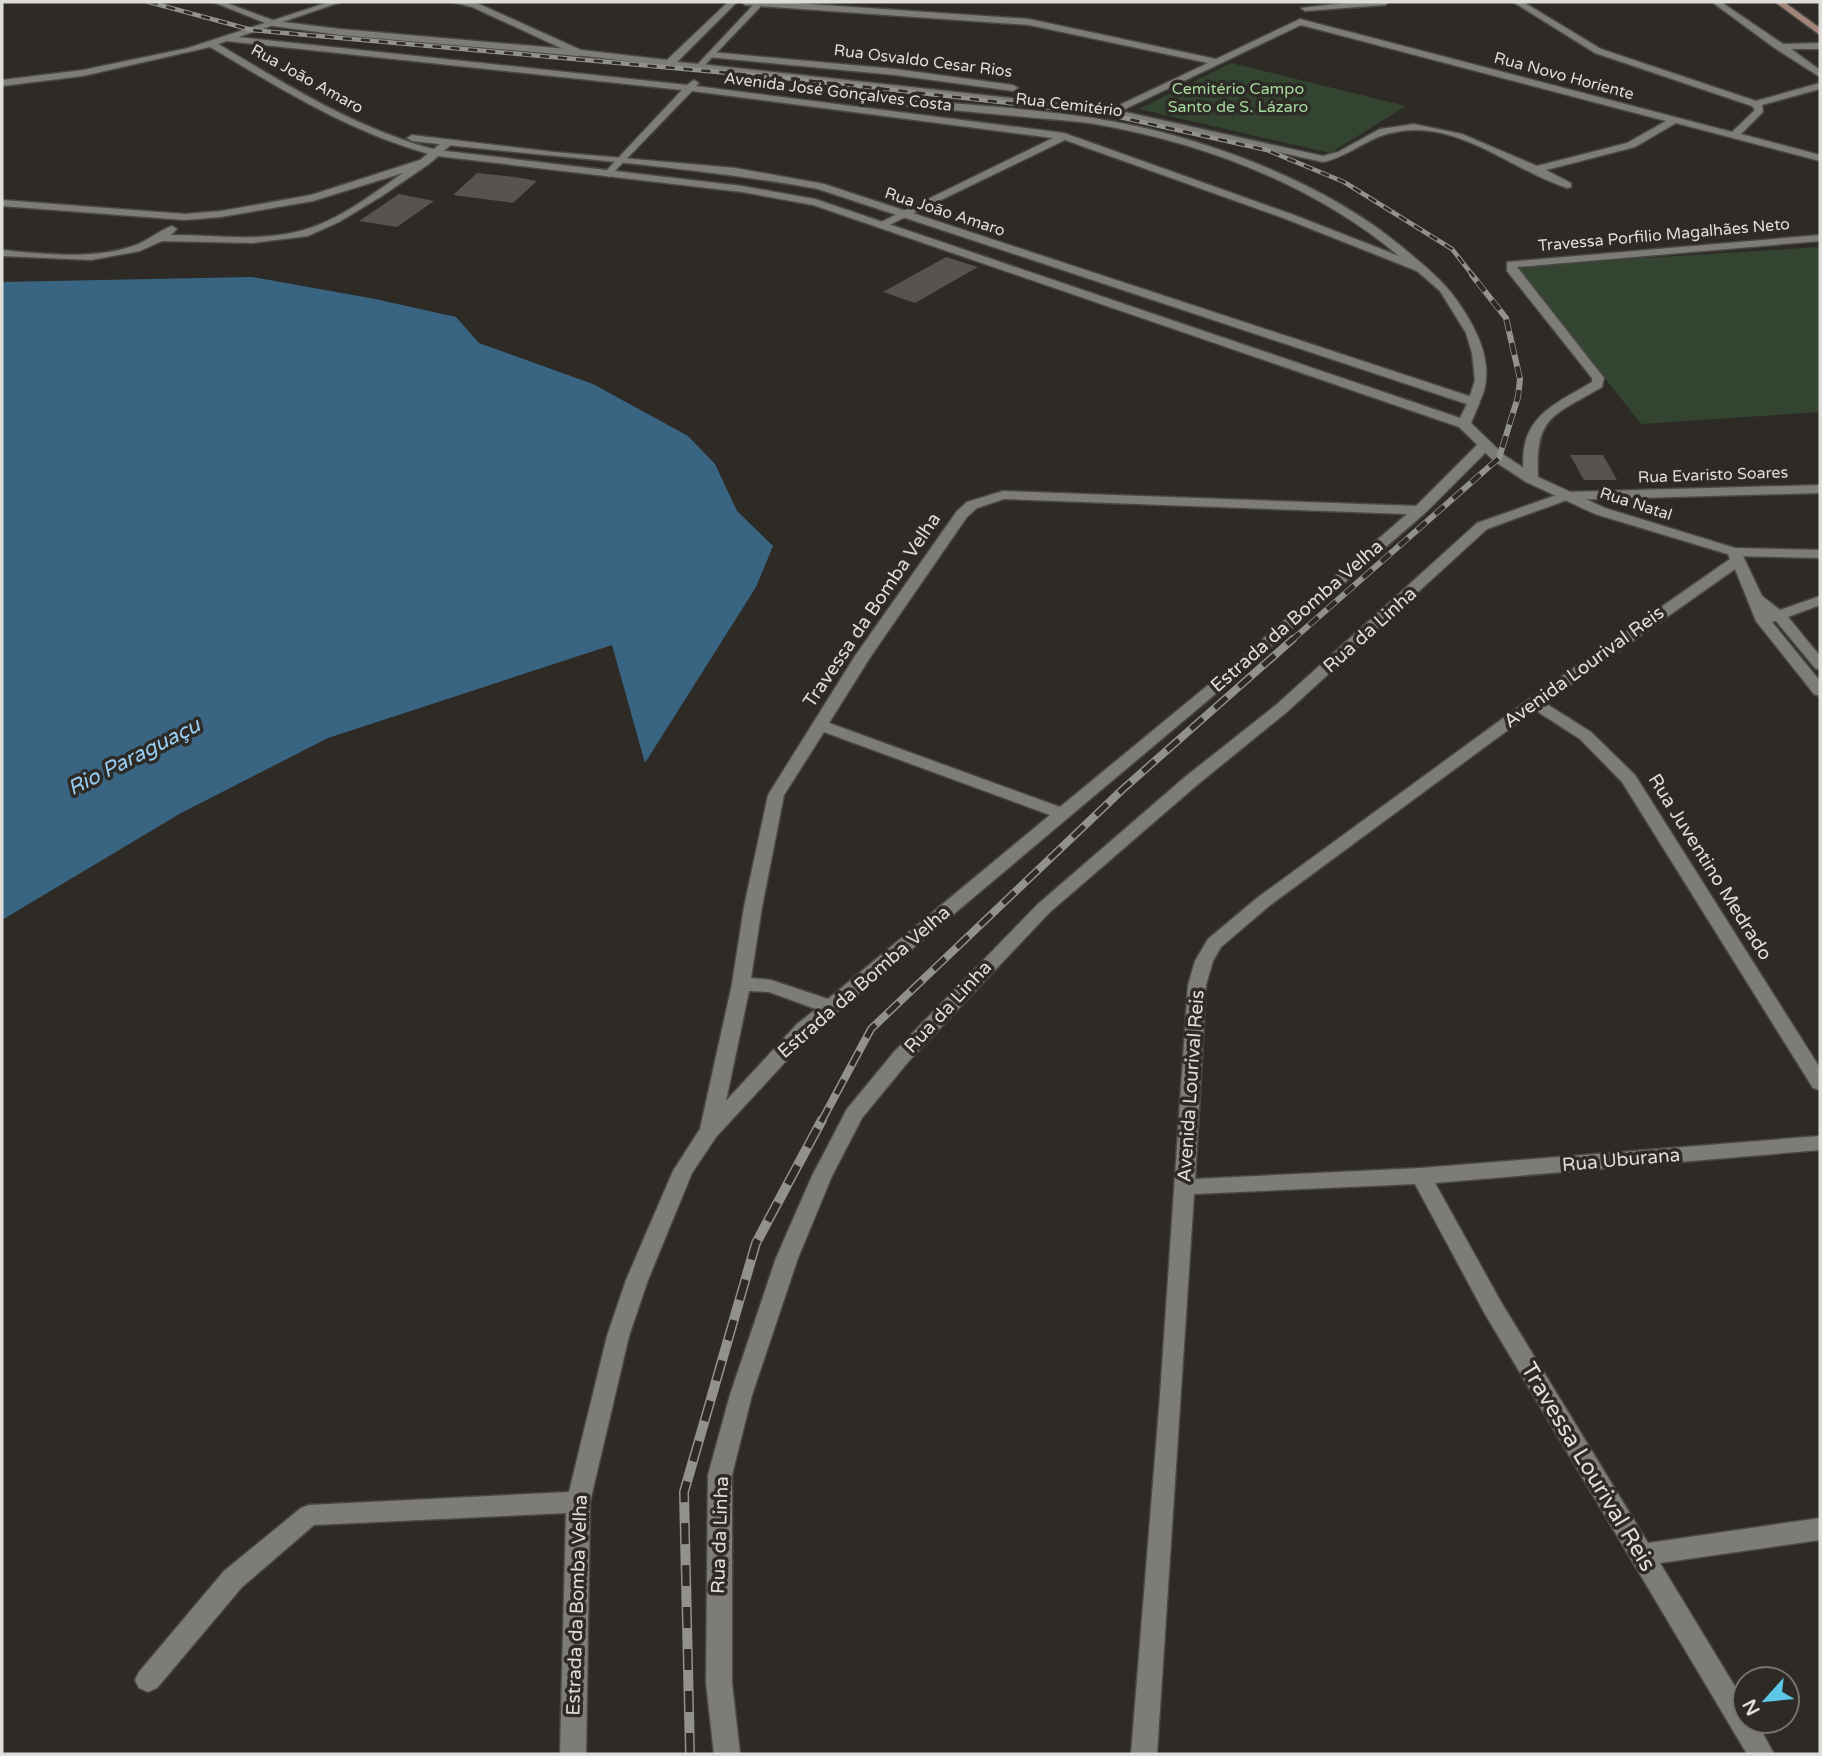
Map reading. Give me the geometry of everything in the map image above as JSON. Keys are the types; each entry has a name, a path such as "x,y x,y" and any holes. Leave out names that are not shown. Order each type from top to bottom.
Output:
{"main road":[{"path":"1779,2 1820,32"}],"street":[{"path":"217,2 273,23 405,39 638,59"},
{"path":"2,83 83,73 212,44 337,2"},
{"path":"456,2 472,3 579,53"},
{"path":"669,64 733,2"},
{"path":"746,2 1029,22 1218,62"},
{"path":"700,67 760,2"},
{"path":"885,224 1300,22 1301,5 1385,2"},
{"path":"1517,2 1598,51 1756,104 1820,86"},
{"path":"1716,2 1820,74"},
{"name":"Rua Novo Horiente","path":"1300,22 1820,158"},
{"name":"Avenida José Gonçalves Costa","path":"229,38 691,87 1064,136 1290,217 1421,269"},
{"name":"Rua João Amaro","path":"212,44 325,109 388,139 437,153 780,194 885,224 1464,424"},
{"path":"1779,47 1820,46"},
{"name":"Rua Osvaldo Cesar Rios","path":"638,59 711,55 895,72 1026,89"},
{"name":"Rua Osvaldo Cesar Rios","path":"638,59 1111,112"},
{"path":"609,174 691,87"},
{"name":"Rua Cemitério","path":"691,87 1093,121 1207,150 1296,183 1370,226 1446,289 1472,333 1481,380 1464,424"},
{"path":"1105,100 1131,103"},
{"path":"1734,136 1760,110 1756,104"},
{"name":"Rua Cemitério","path":"1111,112 1304,156 1332,158 1387,130 1427,127 1464,138 1567,185"},
{"path":"1535,170 1631,145 1673,121"},
{"name":"Rua João Amaro","path":"388,139 416,138 785,178 820,187 1474,402"},
{"path":"2,203 185,218 248,211 322,210 425,162 449,142"},
{"path":"2,253 86,258 128,250 163,237 290,237 316,231 322,210 425,162"},
{"path":"163,237 185,218"},
{"name":"Travessa Porfilio Magalhães Neto","path":"1531,479 1529,457 1539,420 1598,384 1598,378 1511,269 1511,264 1820,238"},
{"name":"Rua Natal","path":"1464,424 1485,445 1531,479 1600,512 1736,556 1820,554"},
{"name":"Estrada da Bomba Velha","path":"573,1754 578,1502 618,1336 636,1280 683,1171 709,1132 763,1070 830,1007 1246,661 1420,510 1485,445"},
{"name":"Rua Evaristo Soares","path":"1565,496 1820,489"},
{"name":"Travessa da Bomba Velha","path":"709,1132 741,985 752,906 776,794 863,656 953,524 972,505 1003,495 1420,510"},
{"name":"Rua da Linha","path":"727,1754 719,1682 720,1475 741,1395 787,1258 821,1176 855,1114 901,1057 1044,908 1191,781 1282,708 1418,587 1462,542 1497,518 1565,496"},
{"path":"1736,556 1756,598 1762,621 1820,691"},
{"name":"Avenida Lourival Reis","path":"1144,1754 1197,985 1204,961 1214,943 1263,902 1736,556"},
{"path":"1756,598 1779,616 1820,665"},
{"path":"1762,621 1820,600"},
{"name":"Rua Juventino Medrado","path":"1534,703 1585,732 1607,752 1629,779 1820,1083"},
{"path":"820,725 1062,814"},
{"path":"741,985 771,986 830,1007"},
{"name":"Rua Uburana","path":"1185,1187 1421,1176 1820,1143"},
{"name":"Travessa Lourival Reis","path":"1421,1176 1493,1308 1761,1754"},
{"path":"148,1680 233,1578 309,1515 578,1502"},
{"path":"1642,1555 1820,1529"}],"green space":[{"name":"Cemitério Campo Santo de S. Lázaro","path":"1231,63 1406,106 1330,153 1139,109"},
{"path":"1820,247 1820,412 1641,424 1517,266"}],"water":[{"name":"Rio Paraguaçu","path":"252,277 456,317 479,343 593,384 688,436 715,464 737,511 773,546 756,587 645,763 612,645 328,738 181,813 2,920 2,282"}],"building":[{"path":"477,173 537,181 513,203 453,195"},
{"path":"399,194 434,201 397,227 359,221"},
{"path":"946,257 978,267 915,303 883,292"},
{"path":"1570,455 1603,455 1617,480 1584,480"}],"railway":[{"path":"149,2 252,30 796,79 1106,114 1267,150 1344,182 1452,249 1474,277"},
{"path":"1291,641 1499,458 1518,397 1520,379 1506,318 1472,275"},
{"path":"821,1122 871,1029 1123,789 1293,639"},
{"path":"690,1754 684,1492 756,1243 822,1120"}]}
